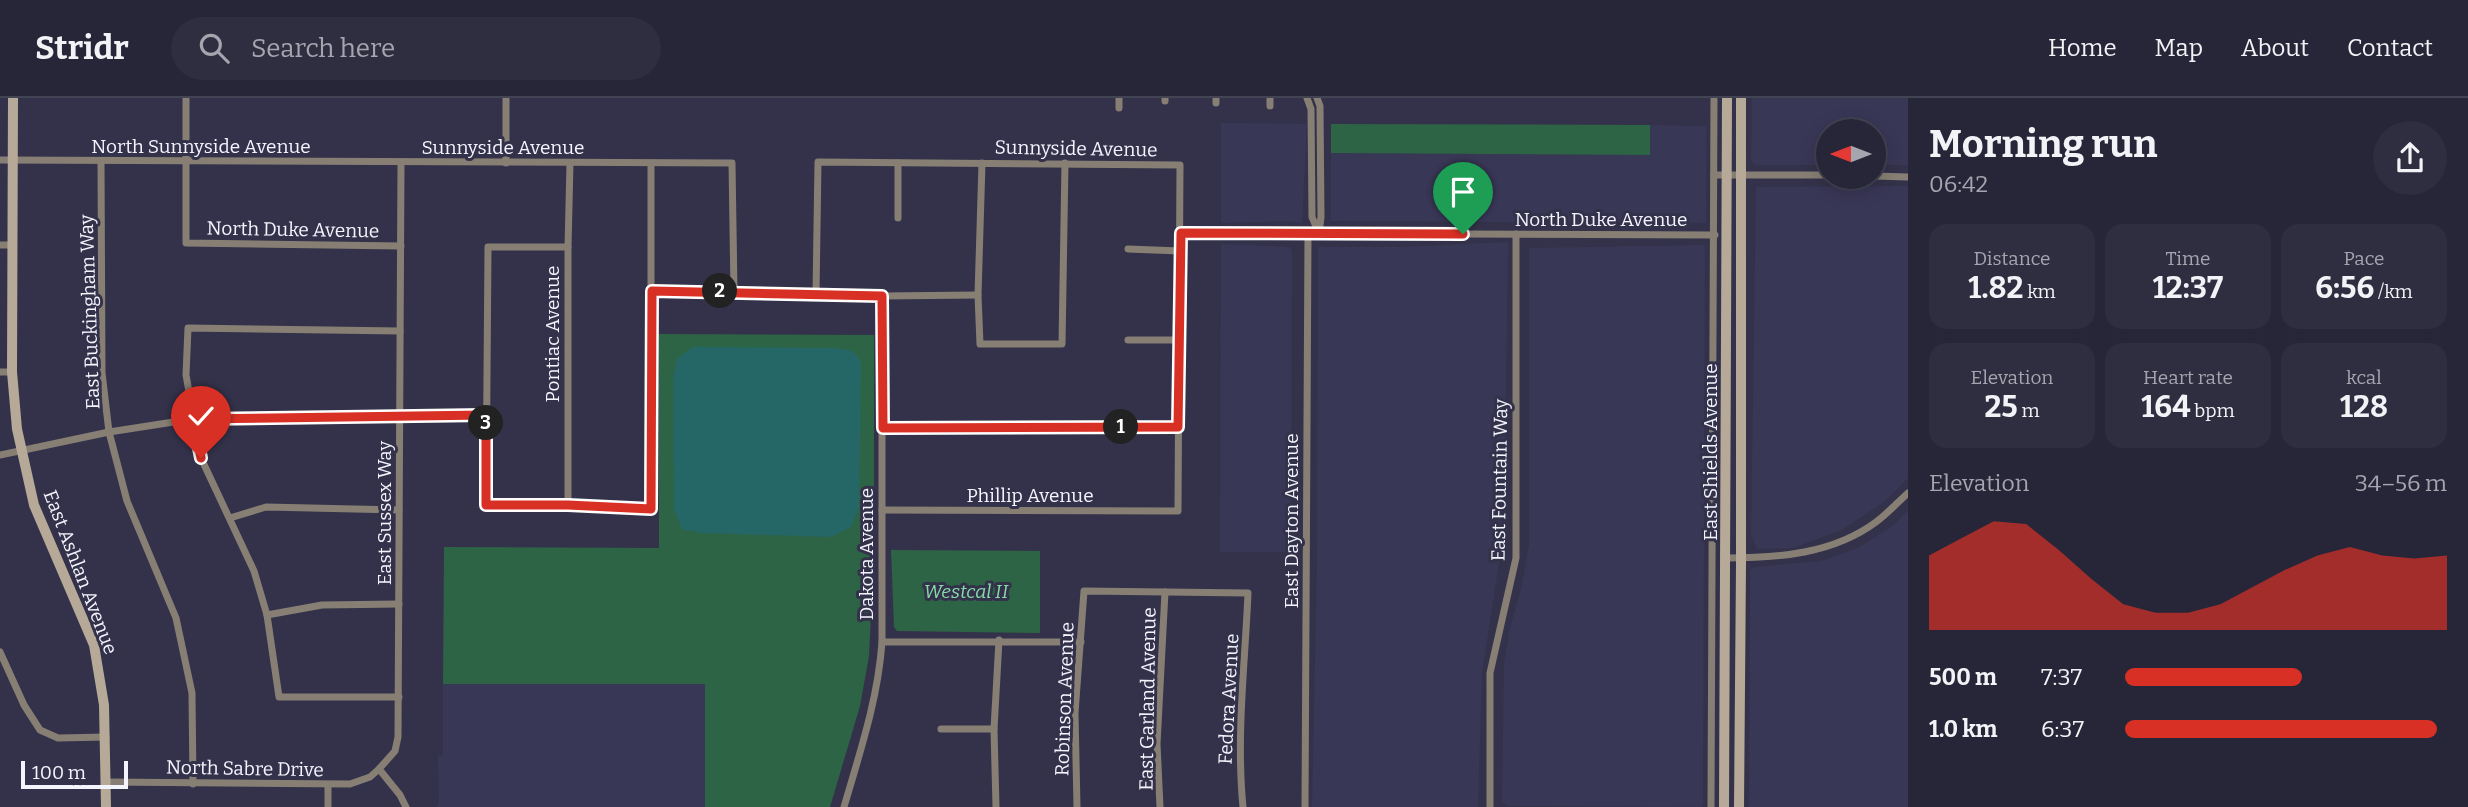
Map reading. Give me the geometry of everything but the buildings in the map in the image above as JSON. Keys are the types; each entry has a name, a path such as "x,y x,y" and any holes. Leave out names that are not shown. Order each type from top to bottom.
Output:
{"main road":[{"name":"East Ashlan Avenue","path":"13,98 13,160 6,245 13,401 21,452 34,505 94,645 104,705 106,807"},
{"name":"East Shields Avenue","path":"1724,807 1727,98"},
{"name":"East Shields Avenue","path":"1739,807 1741,98"}],"street":[{"path":"185,161 186,98"},
{"path":"506,98 506,163"},
{"path":"1119,98 1119,108"},
{"path":"1307,98 1311,109 1312,217 1319,234"},
{"path":"1317,98 1320,106 1319,234"},
{"name":"East Shields Avenue","path":"1712,807 1714,98"},
{"name":"North Sunnyside Avenue","path":"0,160 401,163"},
{"name":"East Buckingham Way","path":"101,161 102,373 109,432 127,501 176,618 192,693 193,783"},
{"name":"North Duke Avenue","path":"185,161 186,243 401,246"},
{"name":"Sunnyside Avenue","path":"816,294 818,162 1180,165 1181,233"},
{"name":"Sunnyside Avenue","path":"401,163 732,163 734,291"},
{"name":"East Sussex Way","path":"379,769 390,758 398,743 401,163"},
{"name":"Pontiac Avenue","path":"568,505 570,163"},
{"path":"568,247 488,247 486,505 651,509 651,163"},
{"path":"898,163 898,218"},
{"path":"982,163 978,295 980,344 1062,344 1065,163"},
{"path":"1714,175 1816,175"},
{"path":"1886,176 1908,177"},
{"path":"883,428 1178,427 1181,233 1308,234"},
{"name":"North Duke Avenue","path":"1308,234 1715,235"},
{"name":"East Dayton Avenue","path":"1305,807 1308,234"},
{"name":"East Fountain Way","path":"1490,807 1490,673 1516,558 1516,234"},
{"path":"1128,248 1180,251"},
{"path":"652,291 882,296 978,295"},
{"name":"Dakota Avenue","path":"844,807 880,674 882,296"},
{"path":"399,697 279,697 267,615 254,571 201,458 186,375 188,328 400,331"},
{"path":"1128,340 1180,340"},
{"path":"0,372 12,372"},
{"path":"0,456 109,432 193,419 486,415"},
{"name":"Phillip Avenue","path":"882,510 1178,511 1178,427"},
{"path":"1727,558 1782,555 1830,547 1875,523 1908,493"},
{"path":"230,518 266,508 400,510"},
{"name":"Robinson Avenue","path":"1077,807 1075,713 1084,592 1165,592"},
{"name":"Fedora Avenue","path":"1165,592 1248,593 1241,730 1240,779 1243,807"},
{"name":"East Garland Avenue","path":"1160,807 1157,744 1165,592"},
{"path":"267,615 322,605 399,604"},
{"path":"996,807 994,729 999,640"},
{"path":"882,642 1081,642"},
{"path":"0,652 24,705 40,730 58,737 106,737"},
{"path":"941,729 994,729"},
{"path":"379,769 406,807"},
{"name":"North Sabre Drive","path":"106,782 328,785 360,782 379,769"},
{"path":"328,785 328,807"}],"shaded area":[{"path":"1752,98 1908,98 1908,165 1886,165 1886,119 1816,119 1816,165 1756,165 1751,160"},
{"path":"1221,123 1307,124 1302,223 1221,223"},
{"path":"1650,125 1706,126 1706,223 1331,221 1331,153 1650,155"},
{"path":"1886,186 1908,186 1908,478 1884,502 1842,530 1793,548 1757,549 1751,535 1756,187 1886,189"},
{"path":"1508,242 1504,532 1482,672 1478,807 1312,807 1317,562 1318,247 1401,247"},
{"path":"1221,244 1288,247 1292,250 1291,552 1220,552"},
{"path":"1705,245 1703,804 1701,807 1507,806 1502,801 1504,664 1529,545 1529,248"},
{"path":"693,347 834,348 853,351 861,362 859,508 851,527 831,537 702,533 682,529 674,510 673,378 677,359"},
{"path":"1908,510 1908,807 1749,807 1750,571 1754,567 1821,561 1858,548 1894,525"},
{"path":"443,684 706,684 705,807 436,807 439,804 438,755 443,756"}],"green space":[{"path":"1331,124 1650,125 1650,155 1331,153"},
{"path":"659,334 874,335 874,549 869,656 860,706 830,807 705,807 705,684 443,684 444,547 659,548"},
{"name":"Westcal II","path":"891,550 1040,551 1040,633 897,631 894,627"}],"route":[{"path":"201,458 193,419 486,415 486,505 651,509 652,291 882,296 883,428 1178,427 1181,233 1463,234"}]}
